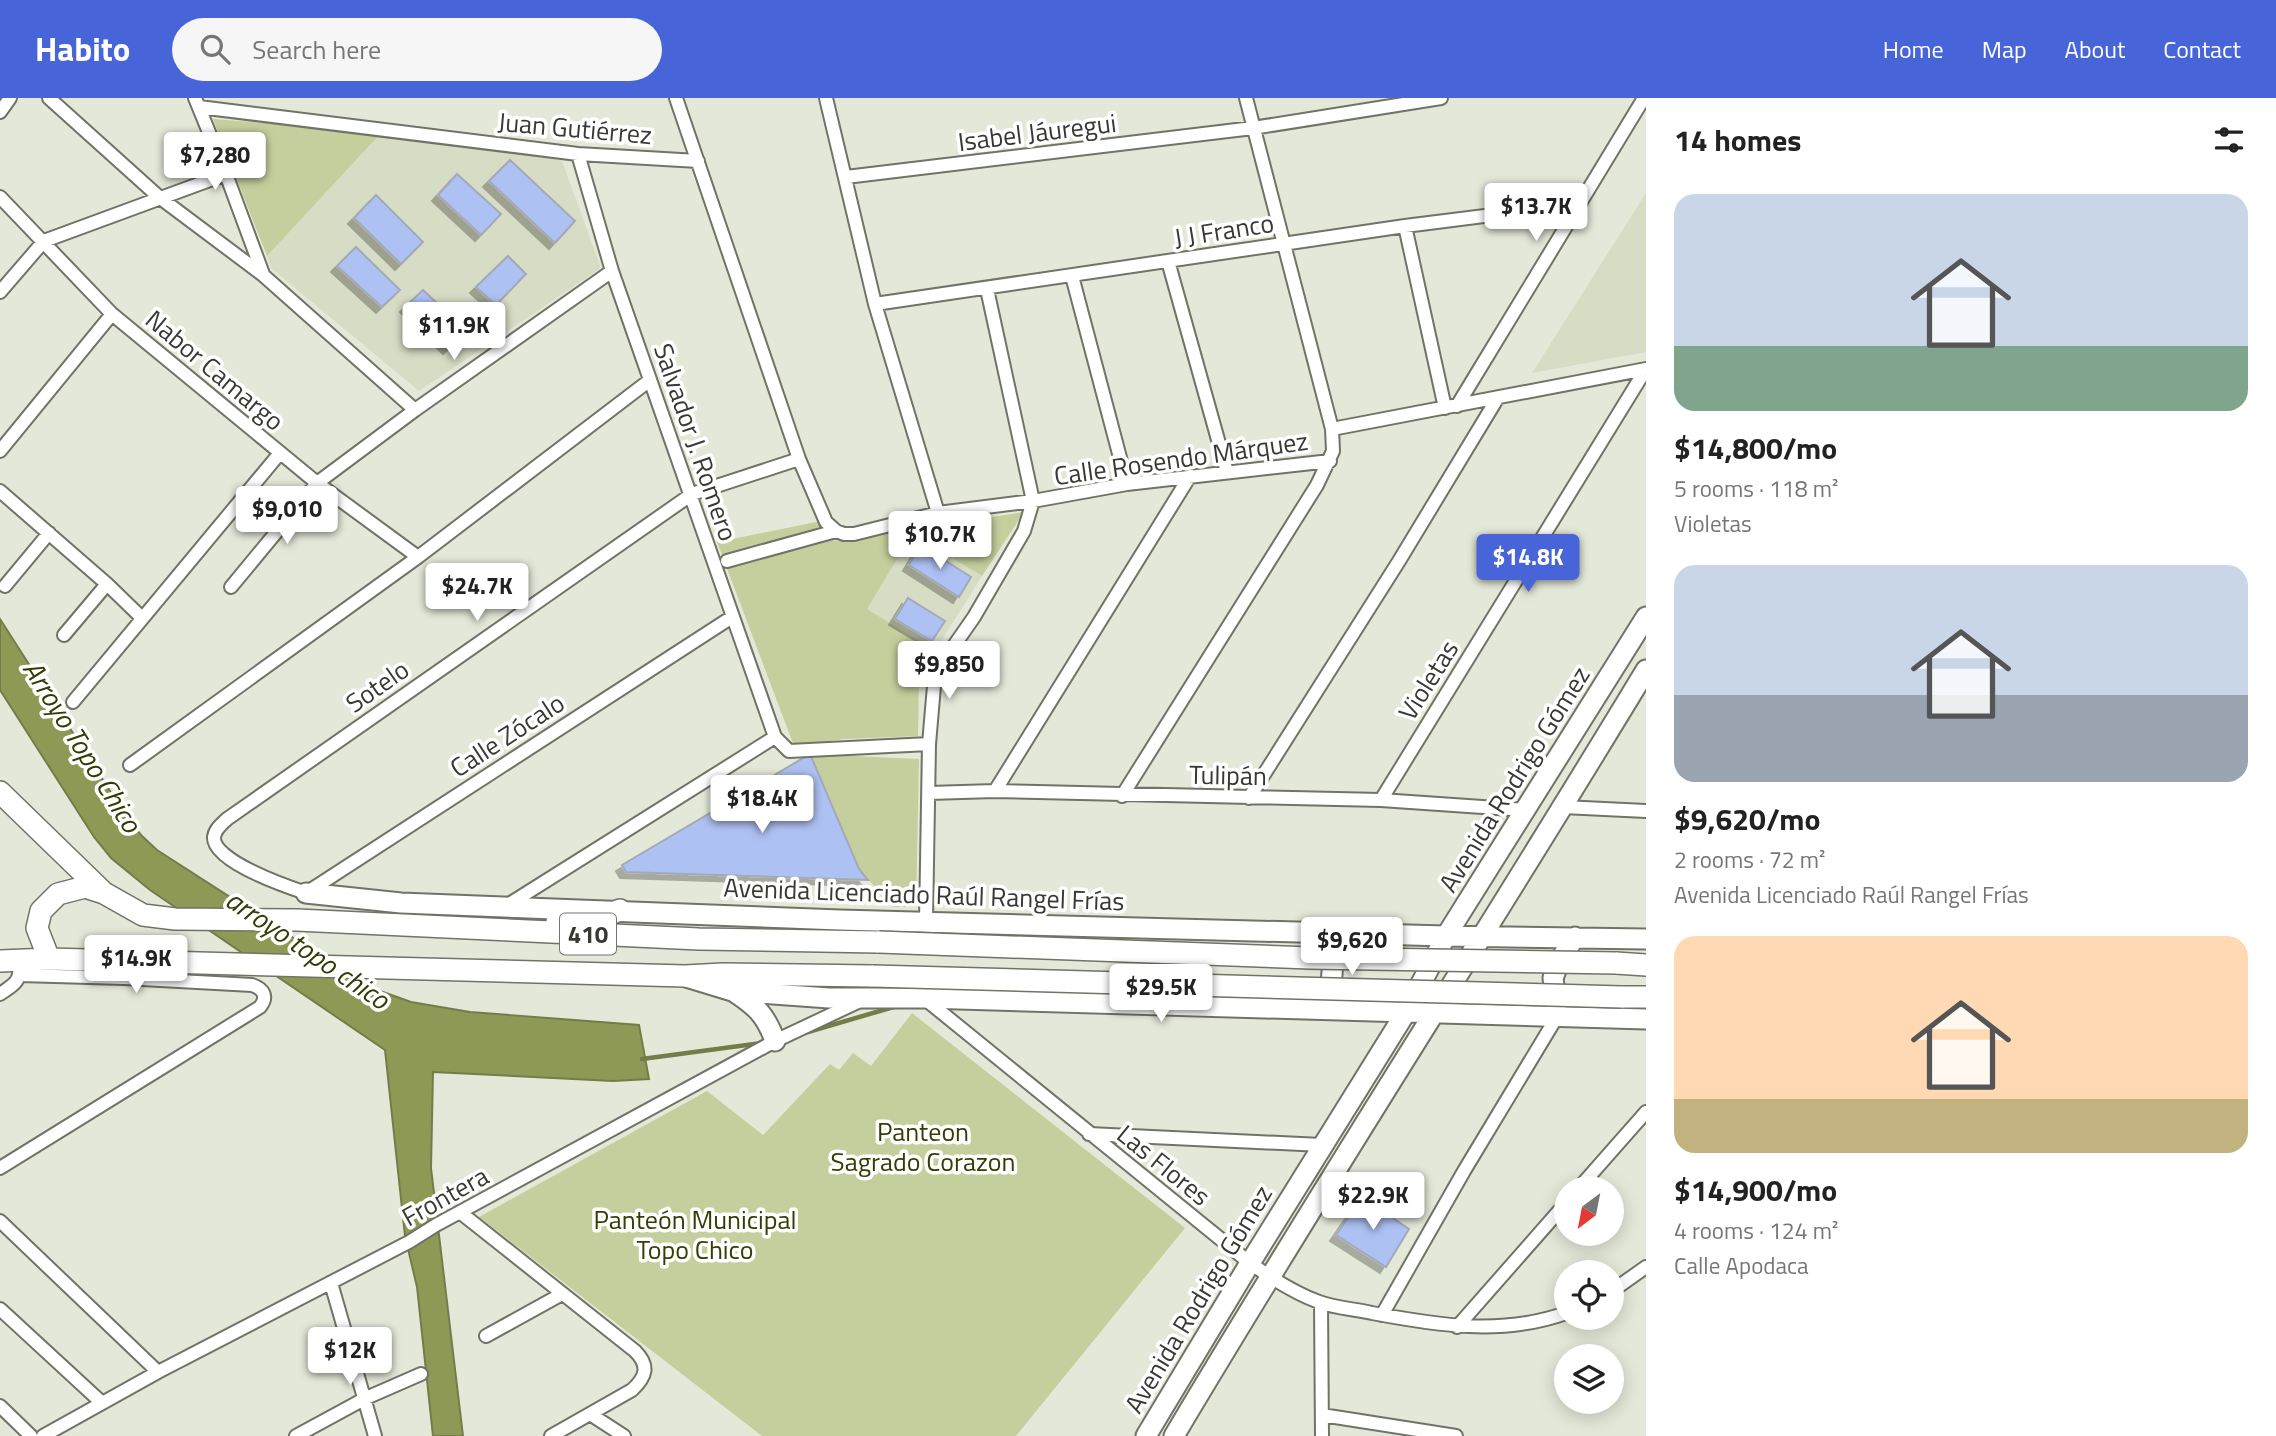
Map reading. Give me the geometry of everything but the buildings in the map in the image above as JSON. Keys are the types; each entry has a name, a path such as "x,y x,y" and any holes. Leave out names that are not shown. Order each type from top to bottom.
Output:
{"main road":[{"name":"410","path":"3,801 104,893 143,915 174,919 298,919 699,939 879,942 1310,958 1646,965"},
{"path":"49,959 37,928 38,918 46,904 68,890 85,887 104,893"},
{"path":"529,931 557,922 602,918 620,910"},
{"name":"410","path":"13,966 49,959 685,976 873,976 1646,997"}],"street":[{"path":"0,112 10,98"},
{"path":"49,98 159,197 263,275 415,410"},
{"path":"676,98 799,459 831,526"},
{"path":"826,98 875,304 938,513"},
{"path":"1246,98 1332,429"},
{"name":"Isabel Jáuregui","path":"846,177 1253,128 1441,98"},
{"path":"1451,407 1644,98"},
{"path":"197,102 263,275"},
{"name":"Juan Gutiérrez","path":"197,102 578,154 698,161"},
{"name":"Salvador J. Romero","path":"578,154 612,271 776,740"},
{"path":"0,292 44,241 226,174"},
{"name":"Nabor Camargo","path":"0,197 112,314 317,483 418,557"},
{"name":"J J Franco","path":"875,304 1405,226 1579,204"},
{"path":"1405,226 1451,407"},
{"path":"1168,261 1227,472"},
{"path":"231,587 317,483 612,271"},
{"path":"1072,275 1127,484"},
{"path":"926,922 929,744 934,685 941,667 974,617 1024,531 1033,501 987,289"},
{"path":"0,451 112,314"},
{"name":"Calle Rosendo Márquez","path":"727,561 831,526 844,534 854,534 938,513 1033,501 1127,484 1330,461 1334,443 1332,429 1646,369"},
{"name":"Violetas","path":"1381,800 1646,369"},
{"path":"130,765 418,557 650,380"},
{"path":"1249,798 1399,561 1497,399"},
{"path":"72,702 280,453"},
{"name":"Sotelo","path":"215,843 217,829 227,819 692,494 799,459"},
{"path":"1122,796 1318,485 1330,461"},
{"path":"995,791 1190,477"},
{"path":"0,491 142,618"},
{"path":"5,586 48,533"},
{"path":"64,635 107,584"},
{"name":"Calle Zócalo","path":"306,893 732,617"},
{"name":"Avenida Rodrigo Gómez","path":"1146,1436 1406,1012 1446,936 1646,617"},
{"name":"Avenida Rodrigo Gómez","path":"1174,1436 1269,1276 1646,670"},
{"path":"506,906 776,740 789,751 808,752 929,744"},
{"name":"Tulipán","path":"929,793 995,791 1381,800 1526,810"},
{"path":"1563,807 1646,811"},
{"name":"Avenida Licenciado Raúl Rangel Frías","path":"215,843 224,853 275,884 306,893 401,903 926,922 1646,939"},
{"path":"1310,1008 1321,1001 1332,977 1331,949 1320,931"},
{"path":"1382,1315 1464,1171 1558,1015 1553,978 1560,960 1575,937"},
{"path":"0,994 16,983 13,966 115,977 252,985 265,994 265,1001 260,1007 0,1168"},
{"path":"685,976 732,991 748,1000 764,1017 775,1041"},
{"path":"732,991 829,998 924,998 1646,1019"},
{"name":"Frontera","path":"43,1436 101,1402 414,1239 775,1041 868,998"},
{"name":"Las Flores","path":"924,998 1250,1263 1321,1303 1457,1327 1527,1324 1554,1316"},
{"path":"1590,1176 1646,1112"},
{"path":"1089,1134 1322,1145"},
{"path":"461,1213 640,1357 646,1370 632,1390 551,1436"},
{"path":"1457,1327 1554,1217"},
{"path":"0,1221 158,1372"},
{"path":"1624,1283 1646,1267"},
{"path":"331,1283 375,1436"},
{"path":"486,1336 562,1294"},
{"path":"1321,1303 1322,1436"},
{"path":"0,1308 101,1402"},
{"path":"296,1436 366,1398 421,1374"},
{"path":"0,1406 31,1436"},
{"path":"590,1414 624,1436"},
{"path":"1322,1415 1456,1436"}],"shaded area":[{"path":"382,132 538,153 562,161 601,268 419,391 271,268 267,256"},
{"path":"1646,193 1646,352 1532,373"},
{"path":"912,534 982,576 935,651 866,609"}],"green space":[{"path":"213,119 382,132 267,256"},
{"path":"1024,512 982,576 912,534 867,609 935,651 919,678 918,736 844,739 794,746 717,542 821,521 834,541"},
{"path":"810,754 919,759 916,907 893,907 859,869"},
{"name":"Panteón Municipal Topo Chico","path":"912,1013 1185,1228 1016,1436 762,1436 479,1217 707,1091 763,1135 830,1064 839,1070 853,1053 871,1066"}],"water":[{"name":"arroyo topo chico","path":"0,619 126,816 142,836 157,850 320,955 383,992 411,1002 470,1012 639,1025 649,1079 613,1081 433,1072 431,1168 463,1436 433,1436 417,1287 405,1236 385,1050 150,890 111,858 94,837 0,690"}],"waterway":[{"path":"808,1032 897,1006"},
{"path":"642,1059 762,1043"}],"water label":[{"name":"Arroyo Topo Chico","path":"83,746"}],"park label":[{"name":"Panteon Sagrado Corazon","path":"923,1146"}]}
